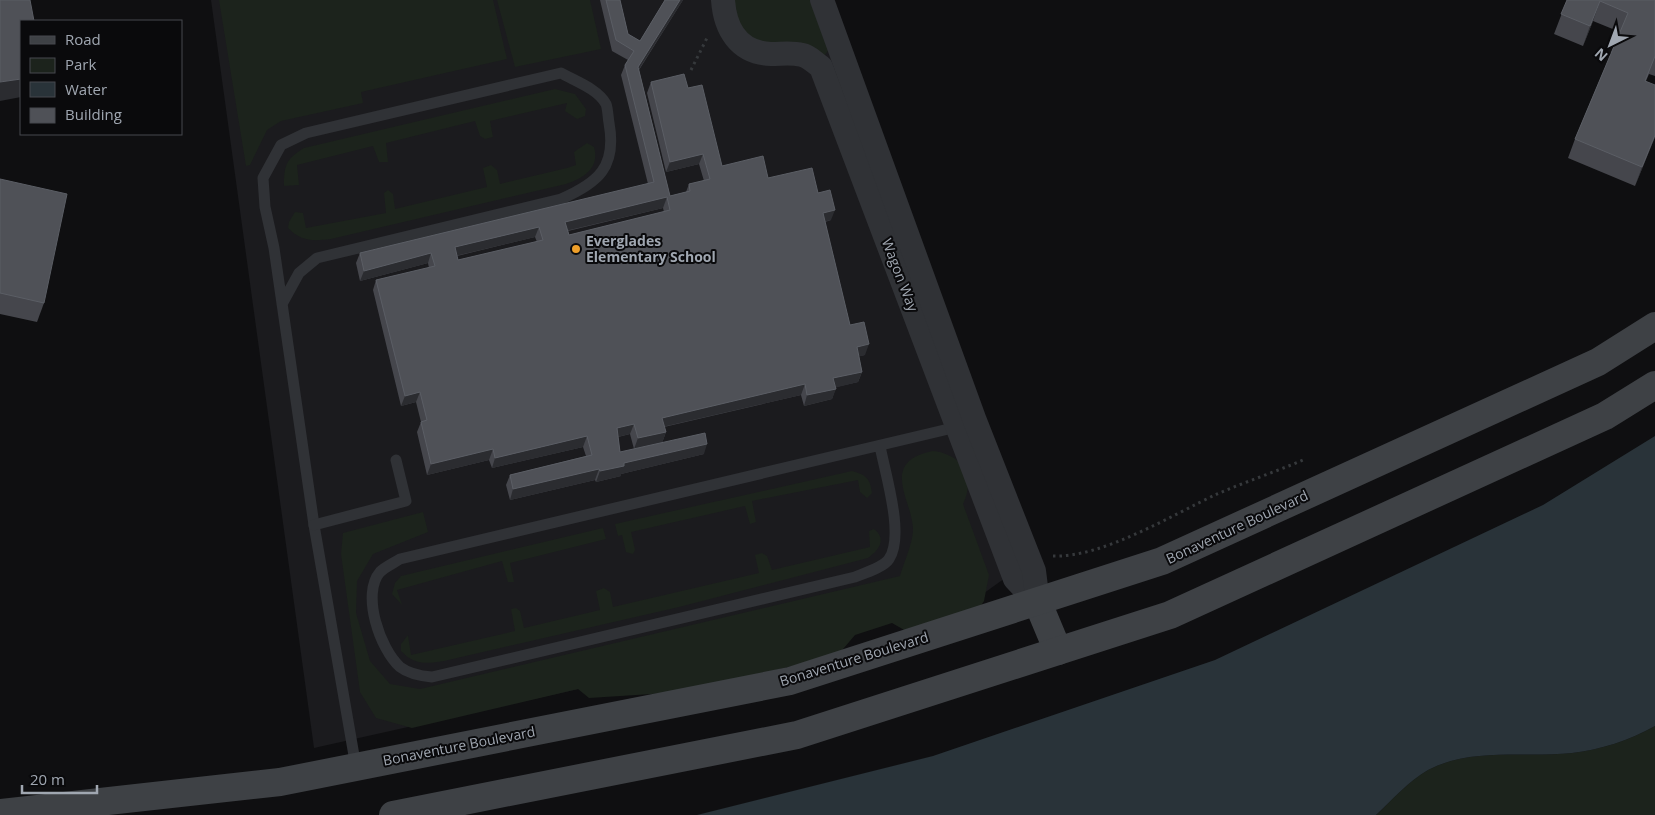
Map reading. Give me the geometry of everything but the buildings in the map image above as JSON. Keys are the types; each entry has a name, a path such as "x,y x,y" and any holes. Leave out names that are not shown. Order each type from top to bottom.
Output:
{"main road":[{"name":"Bonaventure Boulevard","path":"0,813 280,782 790,680 1038,603 1162,561 1598,362 1655,326"},
{"path":"393,815 797,735 1170,615 1605,416 1655,385"},
{"name":"Wagon Way","path":"1038,603 1058,651"}],"street":[{"name":"Wagon Way","path":"723,0 724,16 730,32 743,46 757,52 790,52 804,55 822,67 1015,579 1038,603"},
{"name":"Wagon Way","path":"822,0 976,421 1034,571 1038,603"}],"lane":[{"path":"282,304 299,273 317,258 561,199 586,188 605,169 612,142 606,104 589,88 561,73 306,133 281,145 263,178 265,207 282,304 314,525 356,767"},
{"path":"880,446 892,503 896,544 888,561 856,577 432,677 417,675 400,668 385,649 374,615 372,588 380,572 400,559 957,427"},
{"path":"314,525 406,502 396,460"}],"path":[{"path":"1046,555 1076,554 1116,542 1219,493 1303,460"}],"shaded area":[{"name":"Everglades Elementary School","path":"211,0 822,0 1030,560 973,601 314,748"}],"green space":[{"path":"219,0 493,0 507,59 361,92 363,103 281,121 267,130 250,165 246,166"},
{"path":"497,0 590,0 601,49 515,67"},
{"path":"733,0 810,0 828,51 823,57 755,41 737,24"},
{"path":"555,89 575,94 586,109 585,116 577,119 565,111 567,103 490,121 493,137 485,139 480,136 475,121 386,143 388,162 379,162 373,146 297,165 299,185 284,186 287,163 304,148"},
{"path":"587,143 594,147 595,161 593,166 579,179 566,184 331,239 308,240 293,233 288,228 295,212 303,213 306,228 386,213 384,193 388,190 393,194 395,209 487,187 483,168 491,165 497,170 500,184 567,168 576,165 574,152"},
{"path":"933,451 943,453 959,462 967,476 967,494 963,504 989,575 984,601 978,610 906,631 892,623 855,635 838,655 683,692 589,698 578,689 412,728 376,718 360,692 341,554 343,533 423,512 428,532 373,554 357,581 356,613 370,661 390,684 420,689 900,576 910,548 913,531 912,520 902,484 902,474 906,464 916,456"},
{"path":"852,471 864,476 870,484 872,493 867,498 860,492 858,480 752,501 756,522 750,524 745,506 631,532 635,550 633,554 626,552 622,535 618,536 615,524"},
{"path":"603,528 606,539 510,563 514,582 508,582 502,561 397,590 402,605 392,594 395,583 401,576"},
{"path":"874,529 881,540 878,548 868,558 679,607 432,663 416,661 401,651 401,644 408,635 411,655 515,631 511,609 516,608 520,611 524,628 600,610 596,591 604,588 610,592 613,607 759,573 755,555 762,553 767,556 772,570 870,547 869,531"},
{"path":"1655,726 1655,815 1376,815 1414,780 1428,770 1445,763 1462,758 1481,756 1583,752 1615,744"}],"water":[{"path":"1655,436 1655,726 1625,740 1604,747 1572,753 1481,756 1462,758 1445,763 1428,770 1414,780 1376,815 697,815 933,756 1215,660 1543,505"}],"place":[{"name":"Everglades Elementary School","path":"576,249"}]}
